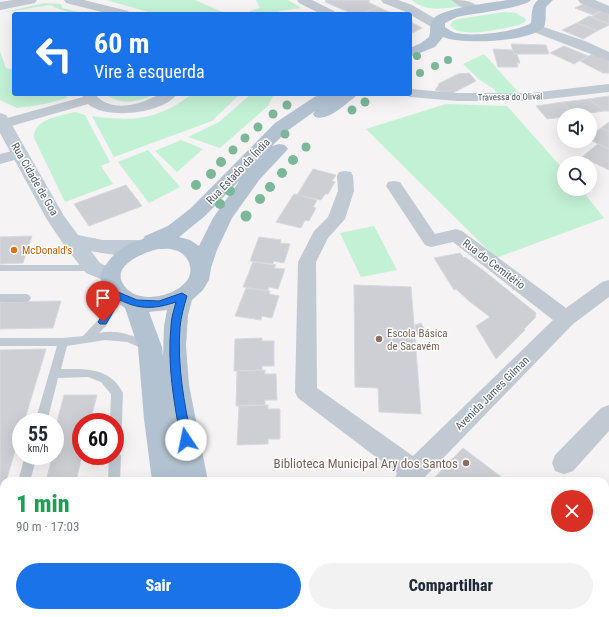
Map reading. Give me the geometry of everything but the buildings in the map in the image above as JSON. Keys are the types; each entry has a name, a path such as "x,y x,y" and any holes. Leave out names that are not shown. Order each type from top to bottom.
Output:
{"main road":[{"path":"500,7 524,0"},
{"path":"412,63 455,44 479,38 526,31 537,23 539,6 546,0"},
{"path":"412,52 430,44 435,40 439,19 447,15 475,10 513,7 526,10 537,23"},
{"path":"438,26 446,34 458,38 479,38"},
{"name":"Rua Estado da Índia","path":"142,245 175,231 198,212 281,127 326,96"},
{"name":"Rua Estado da Índia","path":"201,267 208,245 220,220 242,190 269,159 296,133 346,96"},
{"path":"114,286 159,304 182,296 191,290 197,283 201,267 195,254 183,246 165,242 142,245 120,258 114,286 150,347 157,419 165,477"},
{"path":"182,296 175,325 175,358 181,413 193,477"}],"street":[{"path":"0,6 30,0"},
{"path":"70,0 116,12"},
{"path":"303,0 326,12"},
{"path":"387,0 409,7 447,15"},
{"path":"458,0 469,5 475,10"},
{"path":"584,0 609,10"},
{"path":"409,7 438,26"},
{"path":"537,23 609,57"},
{"path":"580,44 609,45"},
{"name":"Travessa do Olival","path":"412,93 457,97 530,97 609,88"},
{"path":"2,121 89,96 98,104 109,108 122,109 150,105 167,96"},
{"name":"Rua Cidade de Goa","path":"2,121 53,212 71,240 114,286"},
{"path":"0,159 20,154"},
{"path":"345,176 346,191 336,219 320,235 307,262 306,392 410,476"},
{"name":"Rua do Cemitério","path":"394,186 432,241 456,235 573,313"},
{"path":"71,240 103,247 142,245"},
{"name":"Avenida James Gilman","path":"410,476 573,313 609,287"},
{"path":"564,463 609,415"}],"lane":[{"path":"0,268 114,286 103,322 86,340"},
{"path":"0,298 26,298"},
{"path":"0,342 63,342 86,340 105,336 128,338 150,347"},
{"path":"43,413 63,342"},
{"path":"54,374 88,373 105,379 116,394 116,413"},
{"path":"25,477 28,465"},
{"path":"114,477 115,465"}],"green space":[{"path":"106,0 195,0 222,12 149,12"},
{"path":"256,0 288,0 301,8 279,12 249,12 260,8"},
{"path":"412,0 455,0 464,6 436,9 424,7"},
{"path":"45,3 61,4 62,8 79,12 68,12 50,5 0,13"},
{"path":"504,12 516,13 526,19 525,22 519,25 482,32 462,32 450,25 453,21 459,19"},
{"path":"0,51 6,68 12,70 12,96 66,96 67,98 45,104 17,108 0,100"},
{"path":"484,54 519,93 499,95 494,89 480,80 463,64"},
{"path":"108,96 151,96 130,102 111,98"},
{"path":"189,96 238,96 212,121 114,157 92,116 133,119 156,114 180,103"},
{"path":"249,96 273,96 268,106 220,148 188,137 219,122"},
{"path":"446,104 507,106 557,162 557,196 587,196 604,218 496,258 366,129"},
{"path":"75,112 85,115 110,162 101,166 113,184 65,202 34,138 38,126 43,122 48,119"},
{"path":"181,140 203,149 177,172 155,151"},
{"path":"148,150 180,187 149,203 118,162"},
{"path":"374,226 397,270 361,277 340,233"}],"place":[{"name":"McDonald's","path":"14,250"},
{"name":"Escola Básica de Sacavém","path":"379,339"},
{"name":"Biblioteca Municipal Ary dos Santos","path":"466,463"}],"route":[{"path":"103,322 118,295 135,304 159,304 182,296 175,325 175,358 181,413 186,440"}]}
